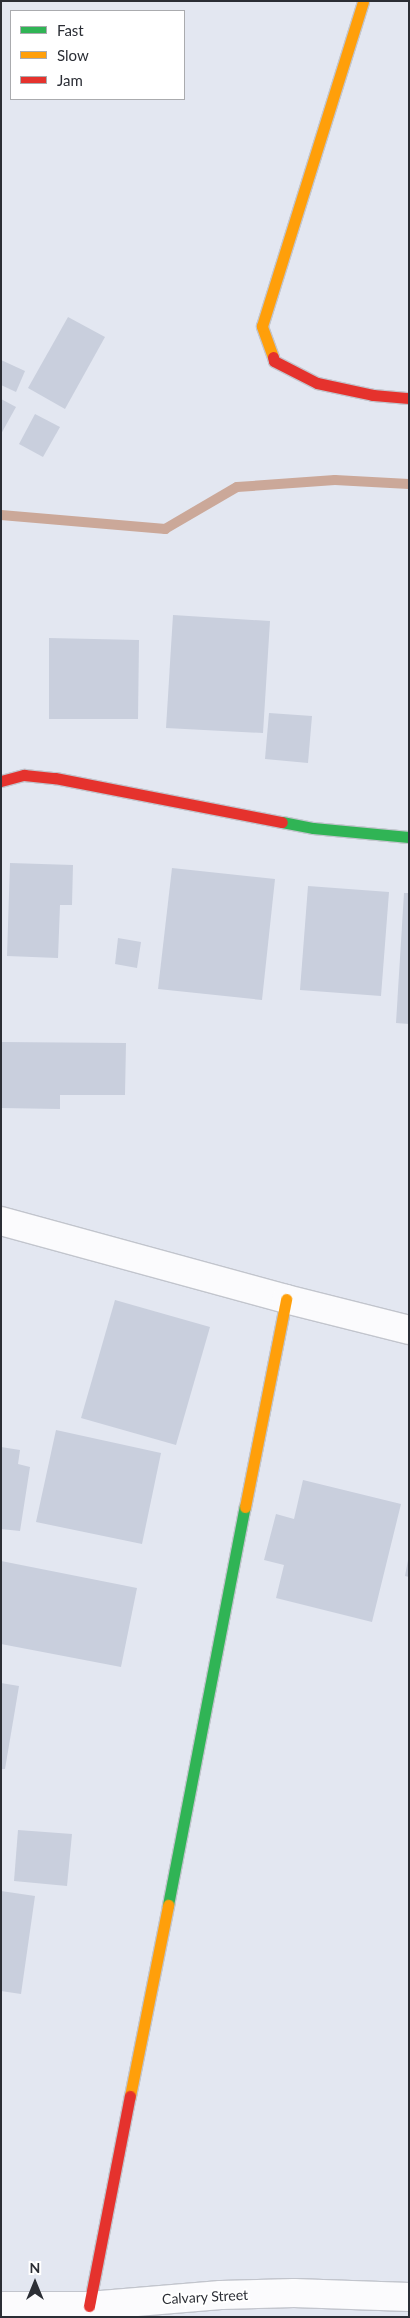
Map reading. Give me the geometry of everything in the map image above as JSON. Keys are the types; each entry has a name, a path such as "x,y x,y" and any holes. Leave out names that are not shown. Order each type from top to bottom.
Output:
{"street":[{"path":"363,1 262,326 274,361 317,383 373,395 409,398"},
{"path":"1,781 24,776 55,778 313,828 409,837"},
{"path":"1,1221 286,1299 409,1330"},
{"path":"89,2306 286,1299"},
{"name":"Calvary Street","path":"1,2306 89,2306 221,2295 294,2293 409,2297"}],"building":[{"path":"68,317 105,337 65,409 28,388"},
{"path":"1,360 25,371 16,392 1,385"},
{"path":"1,399 16,407 1,434"},
{"path":"35,414 60,427 43,457 19,444"},
{"path":"173,615 270,621 263,733 166,728"},
{"path":"49,638 139,640 138,719 49,719"},
{"path":"269,713 312,716 308,763 265,759"},
{"path":"10,863 73,865 72,905 60,905 58,958 7,956"},
{"path":"172,868 275,879 262,1000 158,989"},
{"path":"308,886 389,892 381,996 300,990"},
{"path":"404,893 409,893 409,1024 396,1023"},
{"path":"118,938 141,942 137,968 115,964"},
{"path":"1,1042 126,1043 125,1095 60,1095 60,1109 1,1108"},
{"path":"115,1300 210,1327 176,1445 81,1418"},
{"path":"56,1430 161,1453 142,1544 36,1522"},
{"path":"1,1447 20,1450 18,1464 30,1467 20,1531 1,1529"},
{"path":"303,1480 401,1504 372,1622 276,1598 284,1565 264,1560 276,1514 294,1519"},
{"path":"409,1560 409,1577 405,1576"},
{"path":"1,1561 137,1588 121,1667 1,1644"},
{"path":"1,1683 19,1686 5,1769 1,1769"},
{"path":"18,1830 72,1834 67,1886 14,1881"},
{"path":"1,1891 35,1896 21,1994 1,1991"}],"waterway":[{"path":"1,515 165,529 237,487 335,480 409,484"}],"traffic: fast":[{"path":"282,822 313,828 409,837"},
{"path":"168,1905 245,1507"}],"traffic: slow":[{"path":"273,357 262,326 363,1"},
{"path":"245,1507 286,1299"},
{"path":"130,2096 168,1905"}],"traffic: jam":[{"path":"273,357 274,361 317,383 373,395 409,398"},
{"path":"1,781 24,775 55,778 282,822"},
{"path":"89,2306 130,2096"}]}
